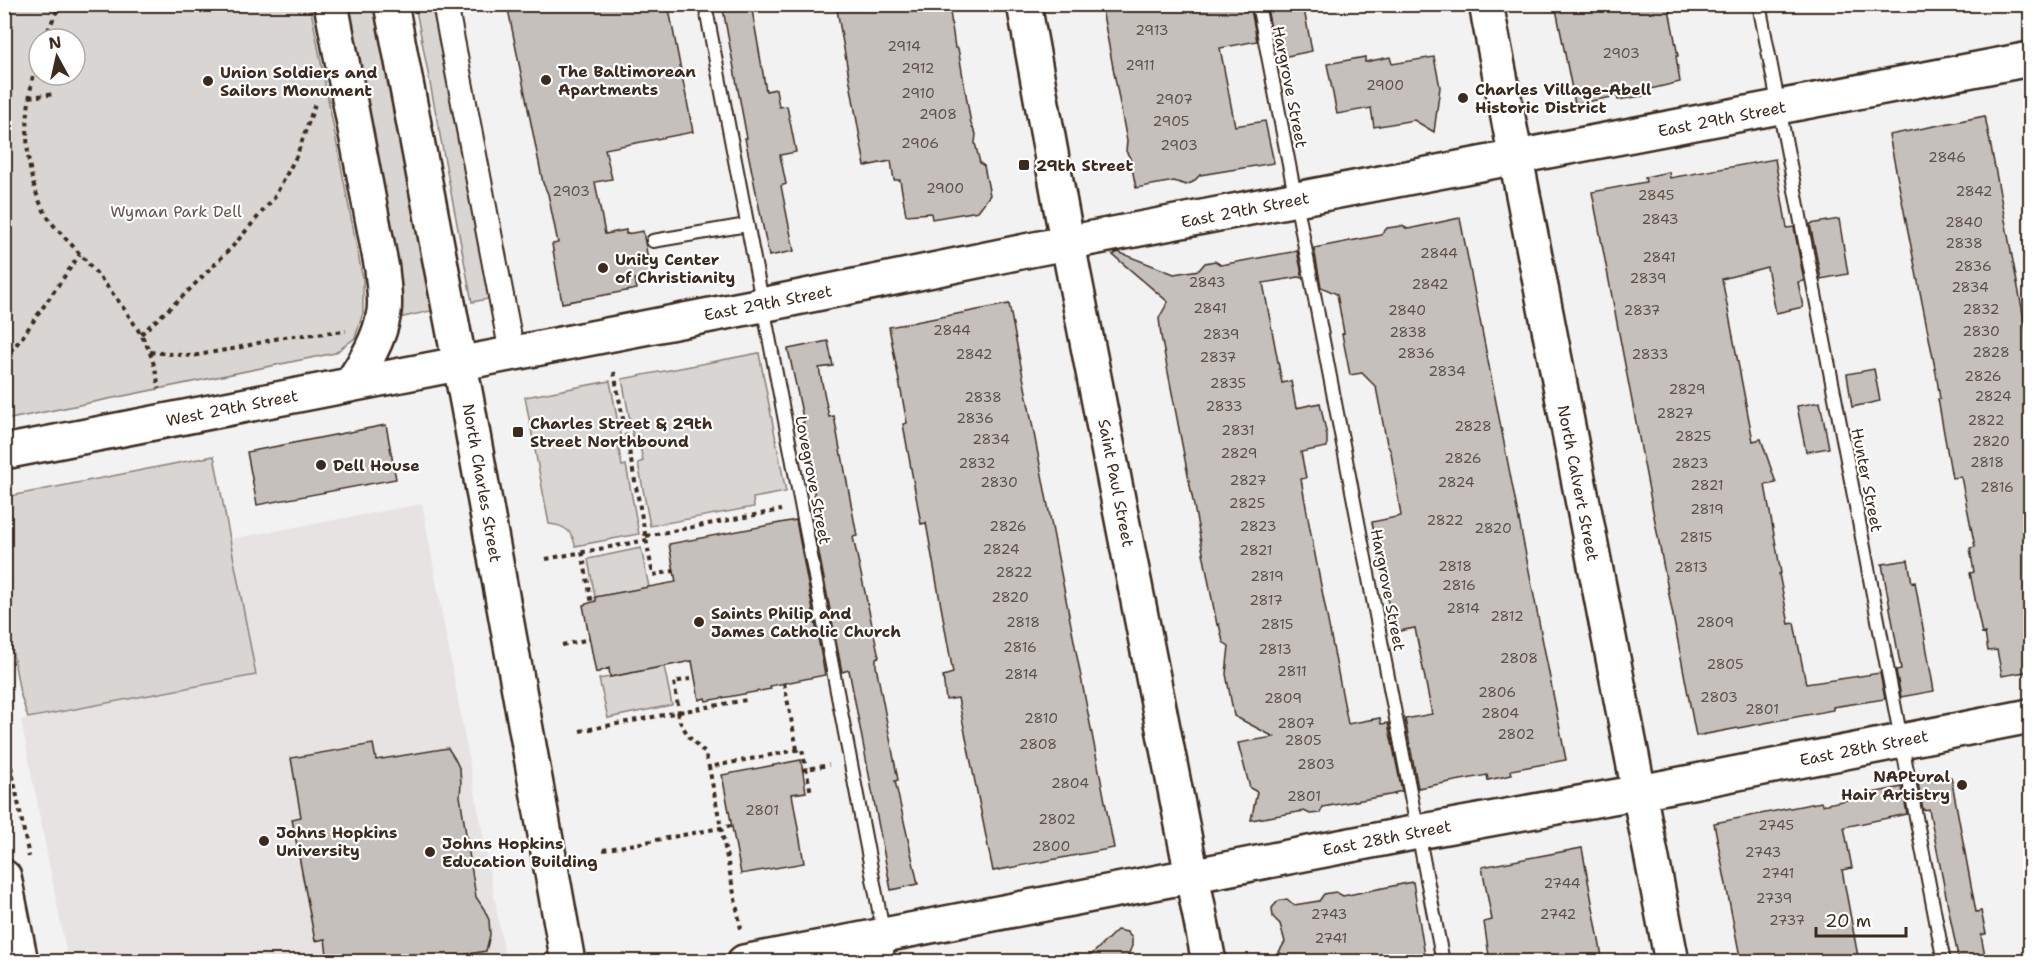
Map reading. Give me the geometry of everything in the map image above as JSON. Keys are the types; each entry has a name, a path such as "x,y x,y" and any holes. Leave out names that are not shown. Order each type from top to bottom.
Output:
{"main road":[{"path":"331,4 382,269 384,297 384,312 378,335 363,366 350,385"},
{"name":"North Charles Street","path":"391,4 460,364 568,962"},
{"name":"Saint Paul Street","path":"1024,4 1209,962"},
{"name":"North Calvert Street","path":"1486,4 1672,962"},
{"name":"East 29th Street","path":"460,364 2031,59"},
{"name":"West 29th Street","path":"4,452 460,364"},
{"name":"East 28th Street","path":"744,962 886,948 1192,875 1640,792 2031,716"},
{"path":"17,867 21,962"}],"street":[{"path":"445,4 512,353"}],"lane":[{"name":"Lovegrove Street","path":"705,4 886,948"},
{"name":"Hargrove Street","path":"1258,4 1443,962"},
{"name":"Hunter Street","path":"1759,4 1944,962"},
{"path":"653,241 747,225"}],"path":[{"path":"49,27 60,4"},
{"path":"31,87 27,145 33,183 49,218 141,333 156,372 166,421"},
{"path":"29,97 55,94"},
{"path":"141,333 184,295 233,246 274,198 297,155 317,100"},
{"path":"4,358 21,339 80,254"},
{"path":"150,352 192,356 284,337 320,333 347,332 350,340"},
{"path":"614,372 653,575 674,571"},
{"path":"546,559 788,509"},
{"path":"582,552 592,604"},
{"path":"562,645 590,639"},
{"path":"695,678 674,682 679,720 689,737 705,753 741,929"},
{"path":"784,683 797,749"},
{"path":"580,731 746,700"},
{"path":"4,731 17,867"},
{"path":"709,767 802,749 804,770 811,793"},
{"path":"804,770 837,763"},
{"path":"603,850 731,825"}],"shaded area":[{"name":"Johns Hopkins University","path":"422,504 506,961 68,961 21,720 255,675 230,539"}],"green space":[{"name":"Wyman Park Dell","path":"4,5 310,5 363,280 363,313 355,338 335,353 5,420"},
{"path":"347,5 377,5 435,310 399,318 402,302 401,284"},
{"path":"415,5 437,5 493,298 472,302"},
{"path":"759,353 786,492 753,498 754,507 650,526 638,463 643,461 639,441 634,442 622,379"},
{"path":"610,381 622,444 618,445 622,466 626,465 639,534 575,546 567,530 549,524 525,397"},
{"path":"214,456 256,675 28,718 20,693 5,611 5,497"},
{"path":"641,548 649,587 595,597 588,559"},
{"path":"664,666 672,705 608,718 599,679"}],"building":[{"path":"507,4 668,4 693,132 605,149 612,179 595,182 605,234 626,230 626,234 643,231 651,276 635,279 637,289 562,303 552,244 558,243 548,194 543,183"},
{"path":"722,4 751,4 766,91 776,89 779,107 787,106 796,152 780,155 786,184 781,186 794,251 769,256 745,138 747,138"},
{"path":"836,4 949,4 955,48 958,48 971,124 976,134 975,143 980,163 984,166 990,195 978,211 932,219 931,213 906,215 900,180 894,180 891,161 865,166"},
{"path":"1101,4 1250,4 1257,41 1220,48 1235,126 1265,121 1274,163 1200,175 1186,185 1174,181 1136,188 1130,158 1126,151 1127,141"},
{"path":"1266,4 1303,4 1312,51 1282,57 1278,37 1273,38"},
{"path":"1555,4 1668,4 1678,56 1676,56 1680,82 1642,91 1643,96 1618,100 1617,96 1575,104"},
{"path":"1365,57 1365,62 1390,57 1392,64 1434,57 1440,87 1434,132 1414,120 1374,127 1371,108 1337,114 1327,64"},
{"path":"1985,116 2031,355 2031,671 2002,676 1997,650 1988,651 1985,633 1982,634 1970,573 1974,572 1970,548 1975,547 1961,477 1952,478 1938,399 1940,399 1936,373 1889,135"},
{"path":"1775,159 1787,228 1794,227 1804,281 1798,282 1803,307 1776,313 1767,267 1722,279 1753,441 1761,439 1776,483 1765,485 1789,624 1794,623 1806,684 1880,673 1885,699 1833,707 1833,710 1696,736 1592,192 1646,182 1645,177 1669,172 1670,178"},
{"path":"1460,218 1566,760 1511,770 1512,775 1488,780 1487,775 1418,788 1405,719 1432,714 1415,628 1394,632 1372,522 1401,516 1391,452 1387,444 1376,387 1362,373 1350,375 1337,294 1321,287 1314,248 1381,235 1387,228 1402,226 1408,229"},
{"path":"1839,219 1848,274 1821,279 1810,224"},
{"path":"1297,251 1303,278 1263,283 1282,383 1291,381 1296,408 1320,403 1327,436 1327,447 1301,452 1306,478 1301,479 1310,529 1348,724 1380,718 1381,724 1388,723 1402,791 1323,807 1320,813 1310,814 1304,811 1251,820 1257,792 1250,788 1238,743 1274,737 1234,716 1226,674 1229,646 1223,642 1219,624 1217,625 1161,336 1159,318 1168,302 1113,255 1118,252 1174,274 1199,270 1205,263 1215,261 1221,265"},
{"path":"1009,304 1114,848 993,871 958,698 946,700 943,676 953,673 926,523 921,524 903,424 907,423 889,327"},
{"path":"828,341 833,366 819,368 829,417 834,416 842,455 857,536 853,537 879,657 876,658 876,666 898,780 895,781 918,884 891,890 849,670 842,672 812,517 818,516 802,423 804,422 788,349"},
{"path":"1874,369 1880,401 1852,407 1847,374"},
{"path":"1820,402 1829,448 1806,452 1797,406"},
{"name":"Dell House","path":"386,425 396,479 257,505 247,452"},
{"name":"Saints Philip and James Catholic Church","path":"796,520 825,675 770,686 771,689 706,701 705,698 699,700 692,661 610,677 609,668 596,673 583,605 596,601 595,597 676,582 669,544"},
{"path":"1908,560 1912,583 1915,582 1934,691 1901,697 1896,670 1901,669 1882,564"},
{"name":"Johns Hopkins Education Building","path":"373,744 376,760 448,748 455,759 460,770 460,796 476,897 489,920 490,935 486,951 422,962 328,962 325,939 315,941 292,819 301,817 291,758"},
{"path":"801,760 806,792 792,794 804,863 741,874 722,775"},
{"path":"1951,777 1976,912 1981,911 1986,934 1981,935 1986,962 1959,962 1929,809 1923,810 1918,783"},
{"path":"1902,787 1907,814 1844,827 1852,868 1842,870 1859,962 1741,962 1714,823 1821,802 1822,805"},
{"path":"1582,848 1603,962 1490,962 1484,922 1492,920 1482,867"},
{"path":"1413,882 1426,962 1289,962 1279,952 1285,942 1280,924 1273,917 1272,908 1278,901 1287,899 1294,905 1319,901 1324,894 1336,892 1343,896"},
{"path":"1117,930 1127,932 1132,938 1132,946 1125,962 1084,962"}],"place":[{"name":"The Baltimorean Apartments","path":"546,80"},
{"name":"Union Soldiers and Sailors Monument","path":"208,81"},
{"name":"Charles Village-Abell Historic District","path":"1463,98"},
{"name":"29th Street","path":"1024,165"},
{"name":"Unity Center of Christianity","path":"603,268"},
{"name":"Charles Street & 29th Street Northbound","path":"518,432"},
{"name":"Dell House","path":"321,465"},
{"name":"Saints Philip and James Catholic Church","path":"699,622"},
{"name":"NAPtural Hair Artistry","path":"1962,785"},
{"name":"Johns Hopkins University","path":"264,841"},
{"name":"Johns Hopkins Education Building","path":"430,852"}]}
